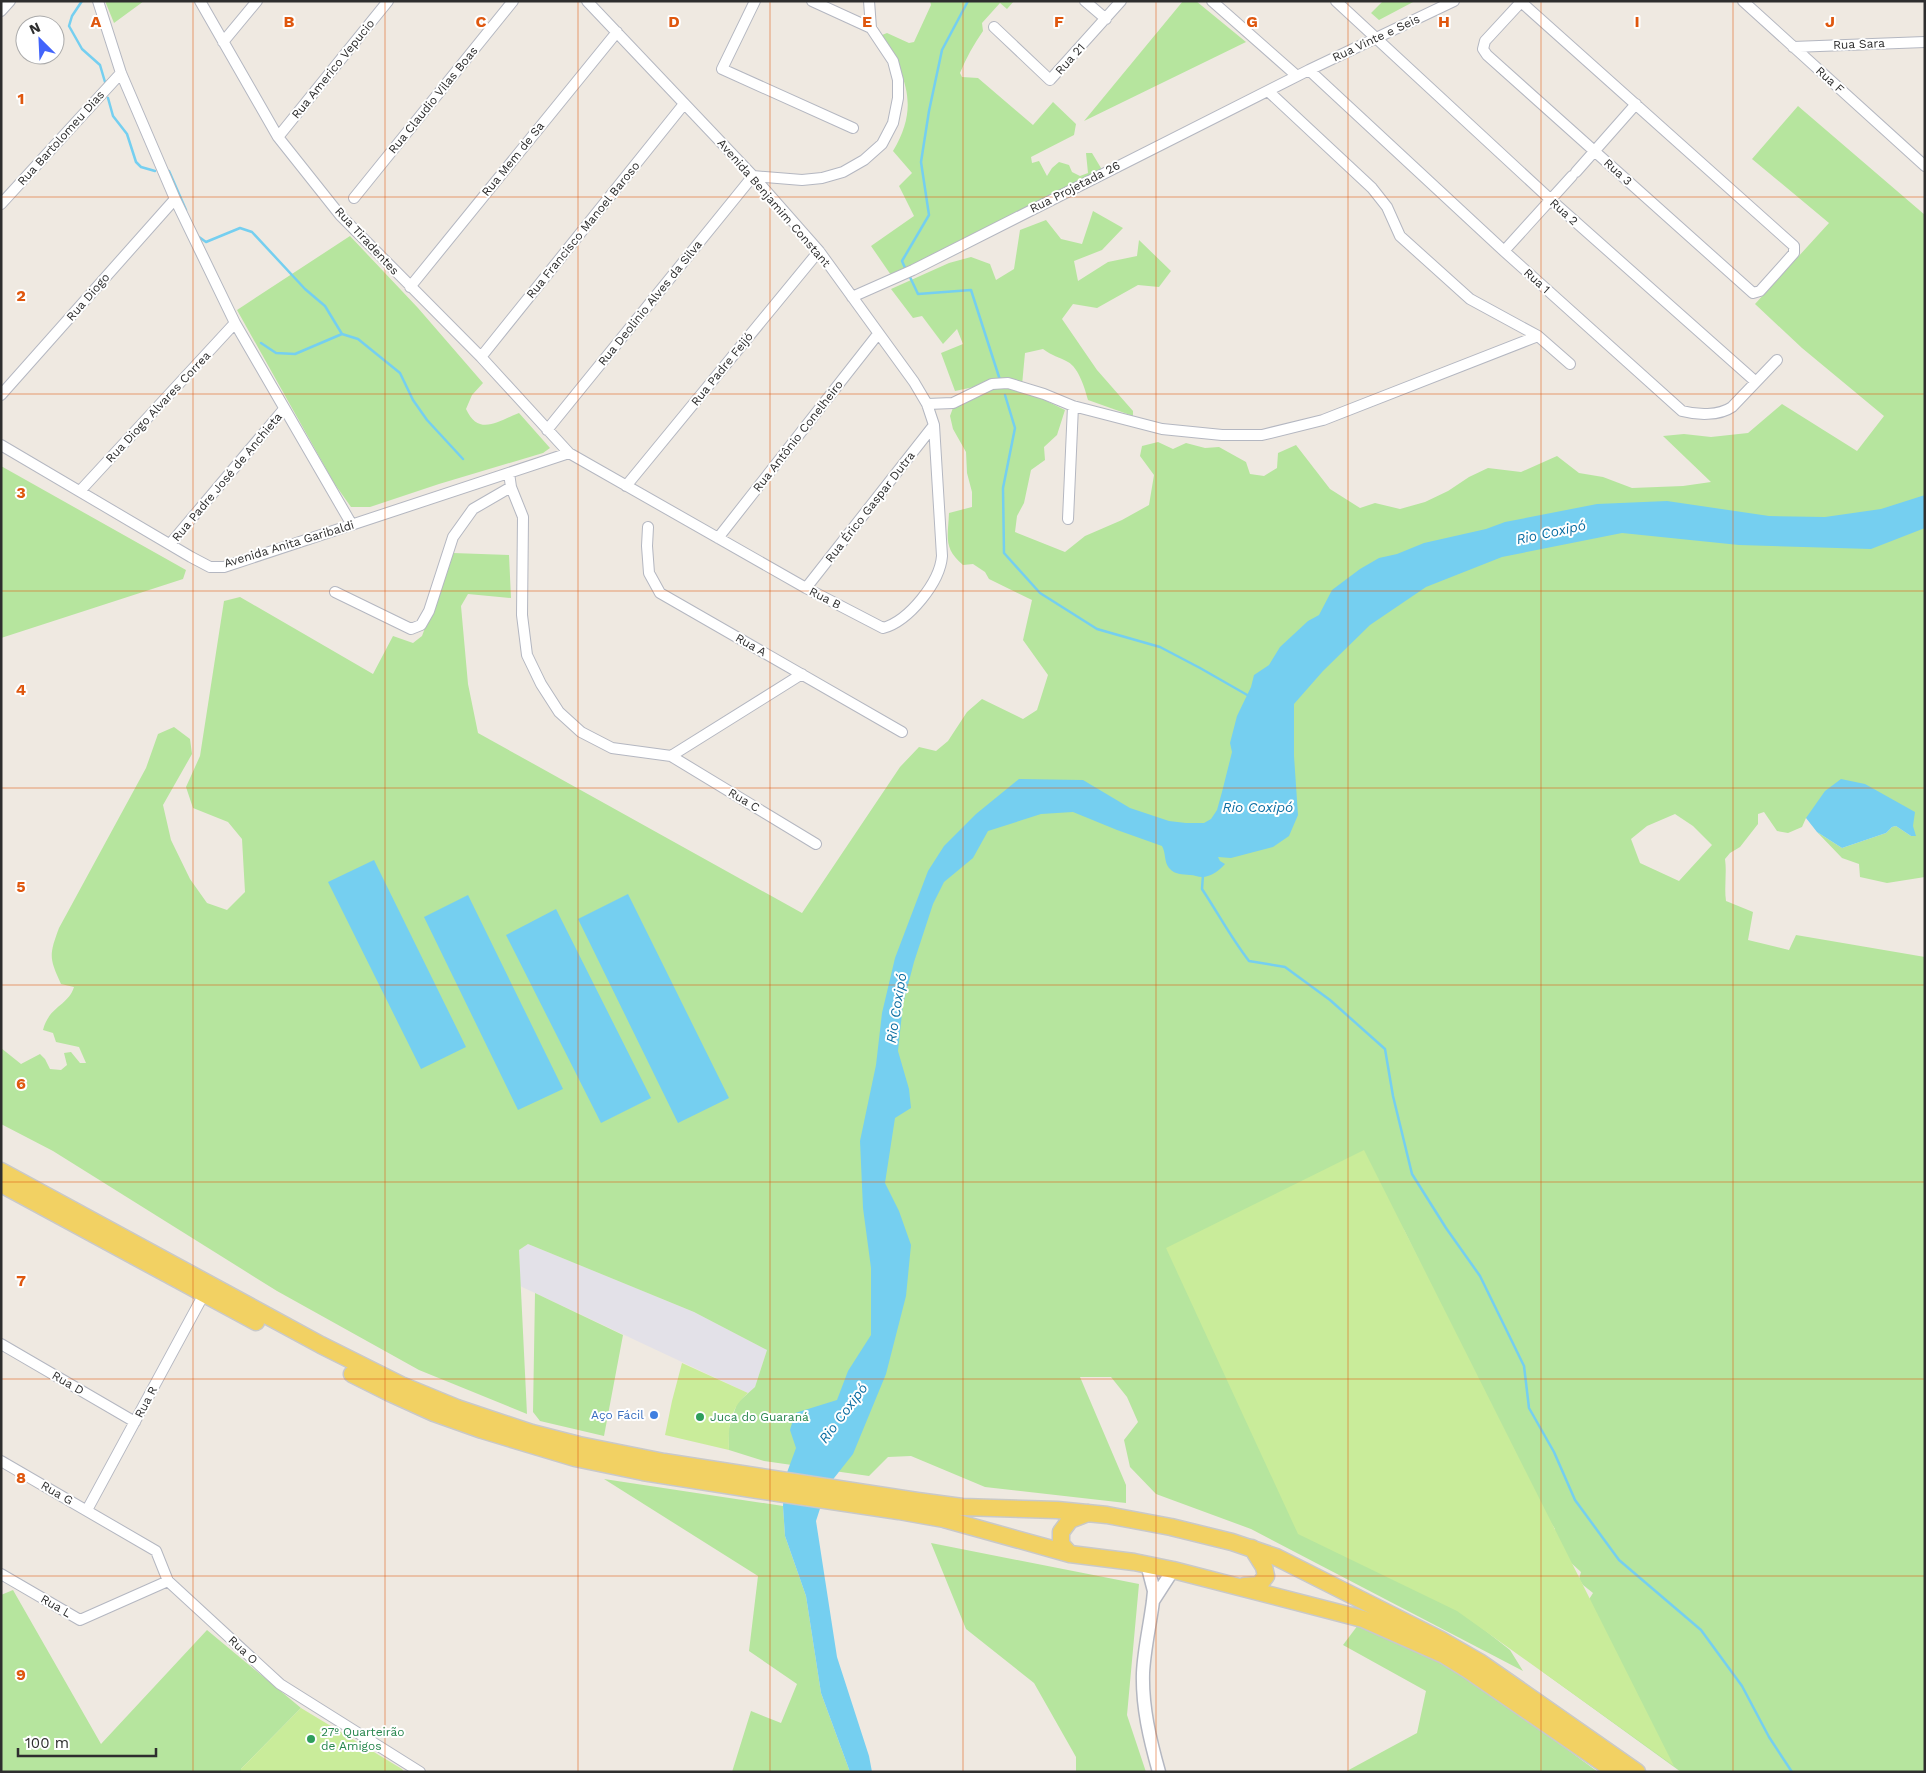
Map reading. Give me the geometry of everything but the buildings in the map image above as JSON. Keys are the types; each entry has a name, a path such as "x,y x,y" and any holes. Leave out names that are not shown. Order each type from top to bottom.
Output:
{"main road":[{"path":"1,1171 321,1346 392,1381 430,1397 485,1418 579,1446 756,1483"},
{"path":"1,1184 390,1394 434,1413 482,1430 575,1458 642,1472 756,1483 875,1500 962,1507 1057,1510 1088,1513 1171,1527 1276,1556 1416,1627 1481,1663 1636,1772"},
{"path":"875,1500 1070,1554 1147,1564 1363,1620 1444,1656 1468,1670 1616,1772"},
{"path":"1070,1554 1062,1544 1061,1532 1070,1520 1088,1513"},
{"path":"1237,1586 1253,1587 1259,1585 1266,1576 1264,1567 1252,1548"}],"street":[{"path":"1,11 10,1"},
{"path":"98,1 121,73 175,199 235,323 352,525"},
{"name":"Rua Tiradentes","path":"200,1 278,137 340,215 481,356 569,454"},
{"path":"223,42 257,1"},
{"name":"Rua Americo Vepucio","path":"278,137 388,1"},
{"name":"Rua Claudio Vilas Boas","path":"354,198 513,1"},
{"name":"Avenida Benjamim Constant","path":"587,1 753,176 818,251 914,382 927,404 934,425"},
{"path":"755,1 722,69 854,128"},
{"path":"812,1 871,28"},
{"path":"753,176 802,180 822,178 843,172 864,160 882,144 892,124 898,98 898,80 893,61 871,28 869,1"},
{"path":"1085,1 1106,19"},
{"name":"Rua 21","path":"994,28 1050,80 1120,1"},
{"path":"1212,1 1297,76"},
{"name":"Rua 2","path":"1336,1 1550,200 1756,382"},
{"name":"Rua Vinte e Seis","path":"1297,76 1454,1"},
{"name":"Rua F","path":"1743,1 1925,166"},
{"path":"1504,251 1636,104 1520,2"},
{"name":"Rua 3","path":"1520,2 1485,41 1483,45 1484,53 1753,293 1760,291 1794,253 1794,246 1636,104"},
{"name":"Rua Mem de Sa","path":"410,287 617,32"},
{"name":"Rua Sara","path":"1793,47 1925,42"},
{"name":"Rua 1","path":"1309,70 1504,251 1682,411 1702,413 1725,412 1777,360"},
{"name":"Rua Bartolomeu Dias","path":"1,204 121,73"},
{"name":"Rua Projetada 26","path":"852,297 913,270 1297,76"},
{"path":"1268,91 1372,188 1387,207 1400,236 1470,299 1538,336 1570,364"},
{"name":"Rua Francisco Manoel Baroso","path":"481,356 684,104"},
{"name":"Rua Deolinio Alves da Silva","path":"547,430 753,176"},
{"name":"Rua Diogo","path":"1,395 175,199"},
{"name":"Rua Padre Feijó","path":"626,486 818,251"},
{"name":"Rua Diogo Alvares Correa","path":"80,491 235,323"},
{"name":"Rua Antônio Conelheiro","path":"718,538 878,334"},
{"path":"927,404 953,403 992,384 1008,383 1044,394 1073,406 1162,429 1222,435 1262,435 1323,420 1538,336"},
{"path":"1068,519 1073,406"},
{"name":"Rua Padre José de Anchieta","path":"170,544 284,409"},
{"name":"Rua B","path":"569,454 806,588 883,628 892,626 907,615 936,578 942,566 934,425"},
{"name":"Rua Érico Gaspar Dutra","path":"806,588 934,425"},
{"name":"Avenida Anita Garibaldi","path":"1,445 210,567 224,567 569,454"},
{"path":"509,473 511,487 523,517 522,614 527,655 541,684 559,712 581,732 612,748 671,756 802,674"},
{"path":"335,592 411,629 421,625 429,611 453,537 473,509 511,487"},
{"name":"Rua A","path":"648,527 649,573 660,594 902,732"},
{"name":"Rua C","path":"671,756 816,844"},
{"name":"Rua R","path":"87,1510 204,1294"},
{"name":"Rua D","path":"1,1344 135,1422"},
{"name":"Rua G","path":"1,1461 87,1510"},
{"name":"Rua O","path":"87,1510 156,1551 168,1581 280,1684 420,1772"},
{"path":"1147,1564 1152,1580 1153,1601 1143,1673 1146,1716 1158,1772"},
{"path":"1153,1601 1173,1570"},
{"name":"Rua L","path":"1,1574 80,1620 168,1581"},
{"path":"1,1585 11,1580"}],"shaded area":[{"path":"528,1244 694,1312 767,1350 755,1387 748,1393 520,1286 519,1250"}],"green space":[{"path":"105,1 144,1 114,23"},
{"path":"930,1 1014,1 1007,9 1000,3 982,23 983,31 962,67 960,73 962,77 978,78 1033,125 1053,102 1076,124 1074,135 1031,157 1032,163 1039,161 1047,176 1059,162 1069,165 1072,172 1080,176 1088,173 1086,153 1092,153 1101,168 1100,173 893,278 871,246 914,216 899,186 912,173 893,151 906,120 907,92 898,65 882,35 887,33 909,43 914,42 931,5"},
{"path":"1183,1 1196,1 1246,42 1084,121"},
{"path":"1383,1 1415,1 1379,20 1371,13"},
{"path":"1798,106 1925,215 1925,877 1887,883 1860,877 1859,864 1842,858 1817,832 1842,848 1886,833 1896,826 1911,836 1913,826 1806,818 1802,827 1788,833 1777,831 1764,812 1758,814 1758,824 1740,847 1730,853 1725,859 1725,890 1726,901 1753,912 1748,940 1789,950 1796,935 1925,957 1925,1772 1681,1772 1543,1672 1593,1593 1583,1585 1579,1579 1581,1572 1569,1561 1552,1536 1555,1529 1539,1505 1404,1230 1388,1209 1463,1613 1510,1650 1523,1671 1251,1529 1156,1494 1130,1467 1124,1440 1138,1422 1127,1397 1111,1377 1080,1377 1126,1485 1126,1503 985,1487 911,1456 888,1457 869,1476 764,1461 729,1450 728,1431 737,1403 755,1387 767,1350 694,1312 528,1244 519,1250 527,1414 419,1370 277,1291 53,1151 1,1124 1,1048 21,1064 40,1054 50,1069 61,1070 67,1065 64,1053 71,1052 80,1063 86,1063 79,1047 56,1042 53,1033 43,1030 50,1016 67,998 74,987 61,984 52,962 53,944 59,928 146,768 158,734 174,727 190,739 192,754 163,805 171,840 190,879 207,903 227,910 245,892 242,839 228,822 193,808 186,787 200,756 224,601 240,597 373,674 393,636 413,643 422,636 453,553 509,555 511,598 468,594 461,606 468,684 478,733 802,913 900,767 919,747 936,751 948,741 967,712 982,699 1023,719 1037,710 1048,675 1023,640 1032,600 989,579 985,572 973,564 963,565 952,553 948,542 949,513 972,507 972,492 967,473 966,452 953,429 950,416 954,405 988,384 955,391 941,353 963,344 957,329 943,344 922,316 913,318 891,289 949,263 971,257 990,264 996,280 1014,269 1020,230 1046,220 1061,239 1082,244 1093,211 1123,228 1102,250 1074,261 1078,281 1108,262 1137,256 1139,240 1171,271 1159,287 1138,285 1097,308 1073,304 1062,319 1097,370 1133,411 1133,416 1088,400 1081,379 1072,365 1043,349 1025,353 1022,385 996,384 1008,388 1022,389 1065,410 1057,435 1044,447 1045,460 1031,470 1024,503 1017,516 1015,532 1065,552 1085,536 1122,520 1149,505 1154,475 1140,456 1142,446 1158,442 1173,449 1186,443 1205,448 1219,447 1246,462 1250,474 1264,476 1277,468 1278,453 1296,445 1330,489 1360,508 1375,503 1400,509 1425,502 1488,468 1521,472 1557,456 1579,473 1603,477 1632,488 1683,486 1711,482 1663,436 1684,434 1711,437 1748,433 1782,404 1857,451 1884,416 1802,348 1755,304 1829,223 1752,159","holes":["1675,814 1693,826 1712,845 1679,881 1640,863 1631,839 1647,826"]},
{"path":"350,236 418,308 483,383 472,395 466,409 471,418 477,423 489,425 519,413 550,448 543,453 370,507 351,507 334,483 237,310"},
{"path":"1,466 186,570 183,579 1,638"},
{"path":"1364,1150 1674,1766 1457,1611 1298,1534 1166,1248"},
{"path":"535,1293 623,1335 604,1436 540,1421 533,1412"},
{"name":"Juca do Guaraná","path":"682,1363 748,1393 737,1405 731,1418 729,1450 665,1435"},
{"path":"604,1479 783,1506 785,1536 806,1596 821,1693 850,1772 732,1772 751,1711 781,1723 797,1684 749,1651 758,1576"},
{"path":"931,1543 1139,1584 1127,1715 1146,1772 1076,1772 1076,1757 1034,1683 966,1629"},
{"path":"13,1590 101,1744 207,1630 301,1708 241,1769 241,1772 1,1772 1,1595"},
{"path":"1358,1625 1452,1665 1598,1772 1345,1772 1417,1733 1426,1691 1343,1645"},
{"name":"27º Quarteirão de Amigos","path":"301,1708 404,1772 241,1772 241,1769"}],"water":[{"name":"Rio Coxipó","path":"1925,495 1925,528 1871,549 1739,545 1622,533 1502,557 1426,587 1370,625 1323,671 1294,704 1294,756 1298,815 1289,836 1273,847 1231,858 1218,857 1225,864 1218,871 1205,877 1200,877 1179,874 1171,870 1166,863 1162,846 1073,812 1041,814 988,831 973,858 944,882 933,904 914,962 903,1004 898,1051 909,1089 911,1108 895,1118 885,1183 899,1211 911,1245 906,1296 886,1374 853,1454 827,1487 816,1521 837,1657 869,1756 872,1772 850,1772 821,1693 806,1596 785,1536 783,1506 785,1478 796,1448 790,1430 795,1413 837,1400 848,1371 871,1335 871,1268 863,1208 860,1141 876,1065 882,1013 895,958 928,871 944,846 976,814 1019,779 1083,780 1130,808 1169,821 1204,823 1211,819 1217,810 1222,792 1232,752 1230,743 1237,716 1251,687 1254,675 1269,665 1280,647 1308,621 1319,615 1332,590 1360,569 1379,558 1397,554 1424,543 1486,529 1505,522 1597,504 1667,501 1769,516 1825,517 1881,509"},
{"path":"1841,779 1865,784 1915,812 1913,826 1916,836 1911,836 1896,826 1886,833 1842,848 1817,832 1806,818 1825,791"},
{"path":"374,860 466,1047 421,1069 328,882"},
{"path":"628,894 729,1098 678,1123 578,919"},
{"path":"468,895 563,1089 518,1110 424,917"},
{"path":"556,909 651,1098 601,1123 506,935"}],"waterway":[{"path":"82,1 72,16 69,26 82,49 100,65 105,82"},
{"path":"906,270 902,261 929,215 921,162 929,111 942,50 968,1"},
{"path":"108,98 113,116 127,134 136,162 141,167 155,171"},
{"path":"169,171 186,210"},
{"path":"199,237 206,242 240,228 252,232 305,289 325,306 342,334 358,339 400,373 413,400 427,420 463,459"},
{"path":"909,275 918,294 971,290 1000,380"},
{"path":"261,343 276,353 295,354 342,334"},
{"path":"1005,395 1015,428 1003,488 1004,553 1040,593 1097,629 1160,647 1249,696"},
{"path":"1203,875 1202,889 1249,961 1285,967 1330,1000 1385,1049 1393,1096 1412,1174 1446,1228 1480,1276 1524,1366 1529,1408 1554,1452 1575,1500 1619,1560 1701,1630 1742,1686 1769,1737 1792,1772"}],"place":[{"name":"Aço Fácil","path":"654,1415"},
{"name":"Juca do Guaraná","path":"700,1417"},
{"name":"27º Quarteirão de Amigos","path":"311,1739"}]}
